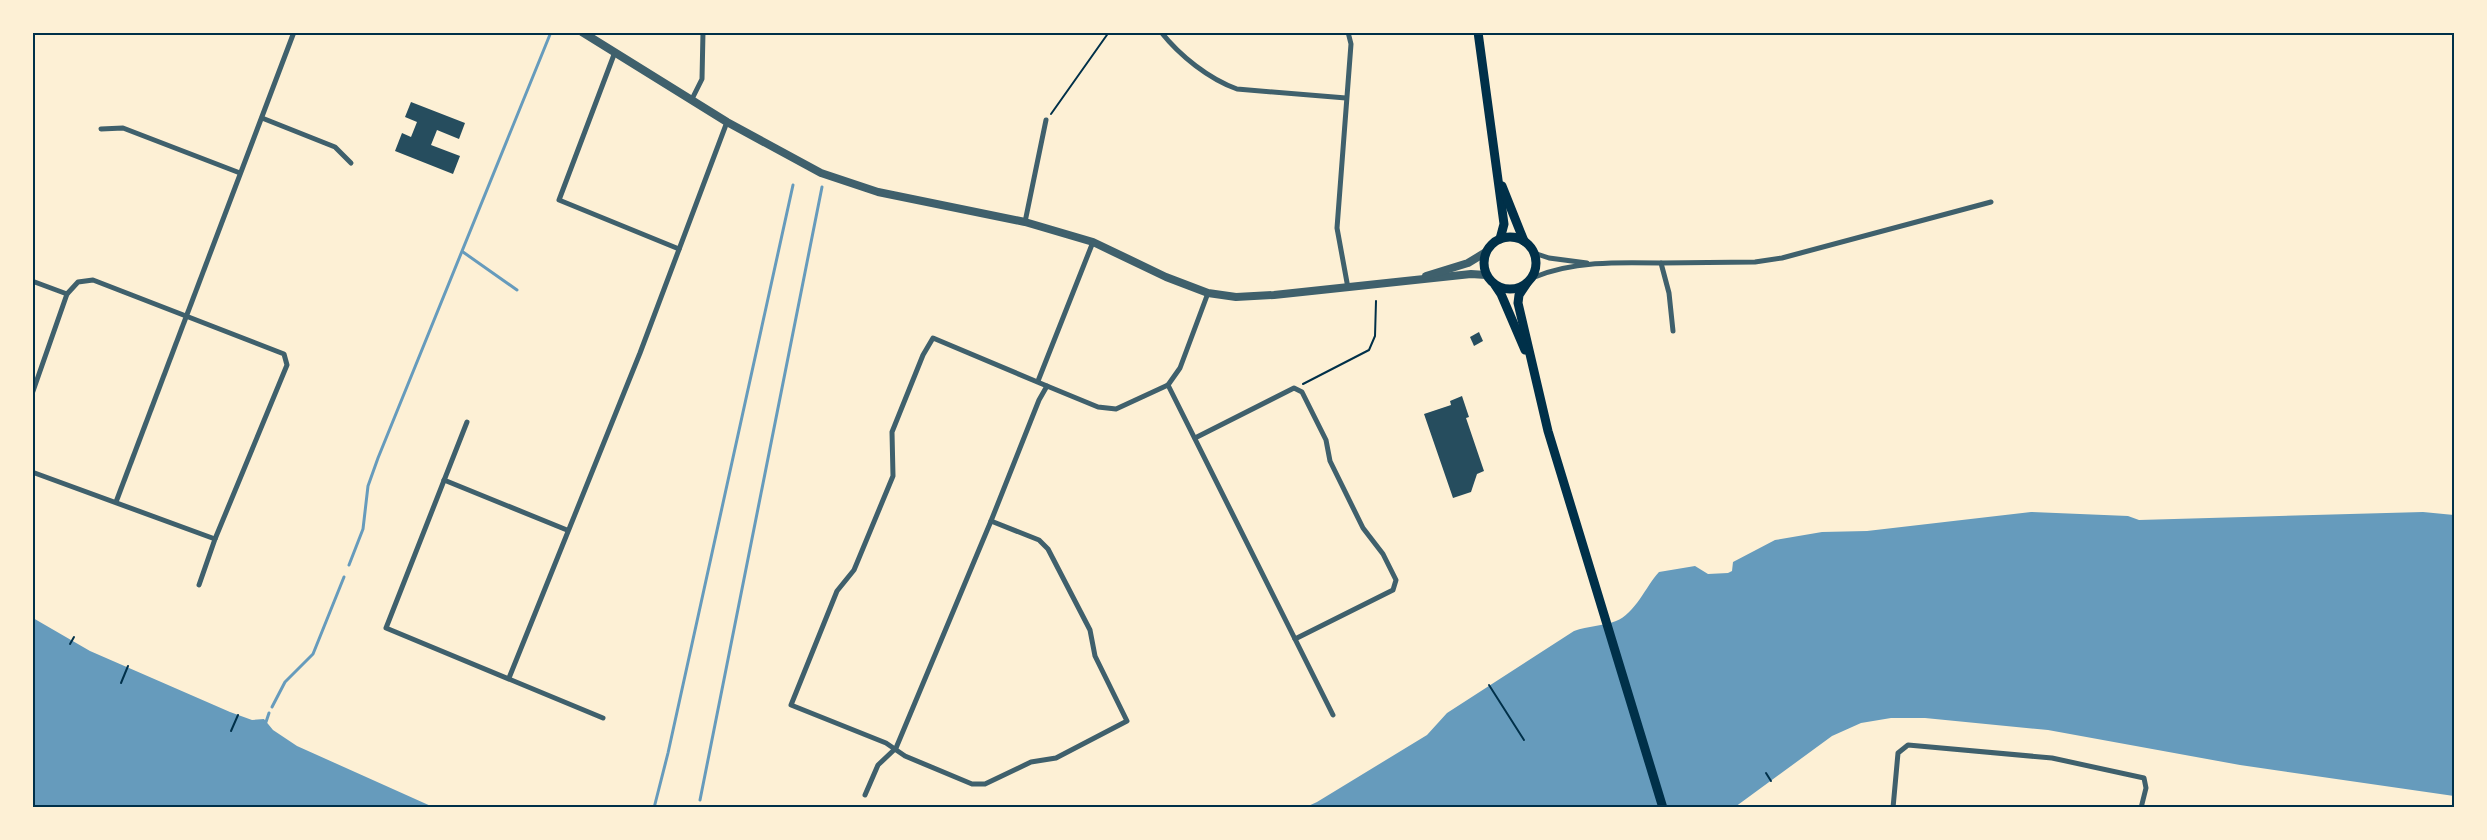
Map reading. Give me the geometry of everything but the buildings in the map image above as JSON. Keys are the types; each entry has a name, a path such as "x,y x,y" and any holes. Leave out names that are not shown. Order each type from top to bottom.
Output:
{"main road":[{"path":"1478,32 1504,224 1500,238"},
{"path":"1498,173 1515,222 1524,241 1534,253 1536,268 1519,295 1518,303 1548,431 1663,808"},
{"path":"1524,241 1513,237 1500,238 1486,252 1483,264 1486,276 1501,294 1532,366"},
{"path":"1495,285 1510,290 1529,280"}],"street":[{"path":"116,502 294,32"},
{"path":"582,32 727,122 821,172 878,192 1024,222 1093,242 1166,277 1208,293 1236,297 1348,288 1471,274 1486,276"},
{"path":"692,100 702,80 703,32"},
{"path":"1161,32 1172,46 1222,84 1237,89 1346,98"},
{"path":"1348,32 1351,44 1337,228 1348,288"},
{"path":"615,52 559,200 679,249"},
{"path":"262,118 335,148 351,163"},
{"path":"1024,222 1046,120"},
{"path":"509,678 567,530 640,353 727,122"},
{"path":"101,130 123,128 240,172"},
{"path":"1529,280 1567,267 1595,264 1755,262 1782,258 1992,202"},
{"path":"1038,381 1093,242"},
{"path":"1407,282 1468,263 1486,252"},
{"path":"1534,253 1549,258 1595,264"},
{"path":"1661,264 1669,293 1673,331"},
{"path":"32,394 68,294 78,282 93,280 284,354 287,364 215,539 199,585"},
{"path":"32,281 68,294"},
{"path":"991,520 1039,540 1048,549 1090,630 1095,656 1127,721 1056,758 1031,762 985,784 972,784 906,756 896,748 791,705 837,592 854,570 893,476 892,432 923,355 933,338 1098,407 1116,409 1168,385 1180,368 1208,293"},
{"path":"1168,385 1334,715"},
{"path":"865,795 878,765 896,748 1039,400 1047,386"},
{"path":"1195,438 1294,388 1302,392 1326,440 1330,461 1351,503 1364,528 1384,554 1396,580 1393,590 1295,639"},
{"path":"467,422 386,628 603,718"},
{"path":"32,472 215,539"},
{"path":"444,480 567,530"},
{"path":"1893,808 1898,753 1908,745 2052,758 2144,778 2146,788 2141,808"}],"path":[{"path":"1046,120 1109,32"},
{"path":"1294,388 1369,350 1375,336 1376,301"},
{"path":"32,623 34,619"},
{"path":"70,644 74,637"},
{"path":"121,683 128,666"},
{"path":"1489,685 1524,740"},
{"path":"231,731 238,715"},
{"path":"1766,774 1771,781"}],"water":[{"path":"2031,512 2128,516 2139,520 2423,512 2454,515 2454,796 2240,765 2048,730 1925,718 1891,718 1861,723 1832,736 1735,807 1304,808 1427,735 1447,713 1574,631 1611,623 1623,617 1635,606 1659,572 1695,566 1708,574 1728,573 1732,571 1733,562 1775,540 1822,532 1867,531"},
{"path":"33,618 90,651 230,712 252,720 264,719 273,730 297,746 433,807 33,808"}],"waterway":[{"path":"349,565 363,529 368,486 378,458 551,32"},
{"path":"654,808 668,753 793,185"},
{"path":"700,800 822,187"},
{"path":"463,252 517,290"},
{"path":"272,707 285,682 313,654 344,577"},
{"path":"266,722 269,713"}]}
